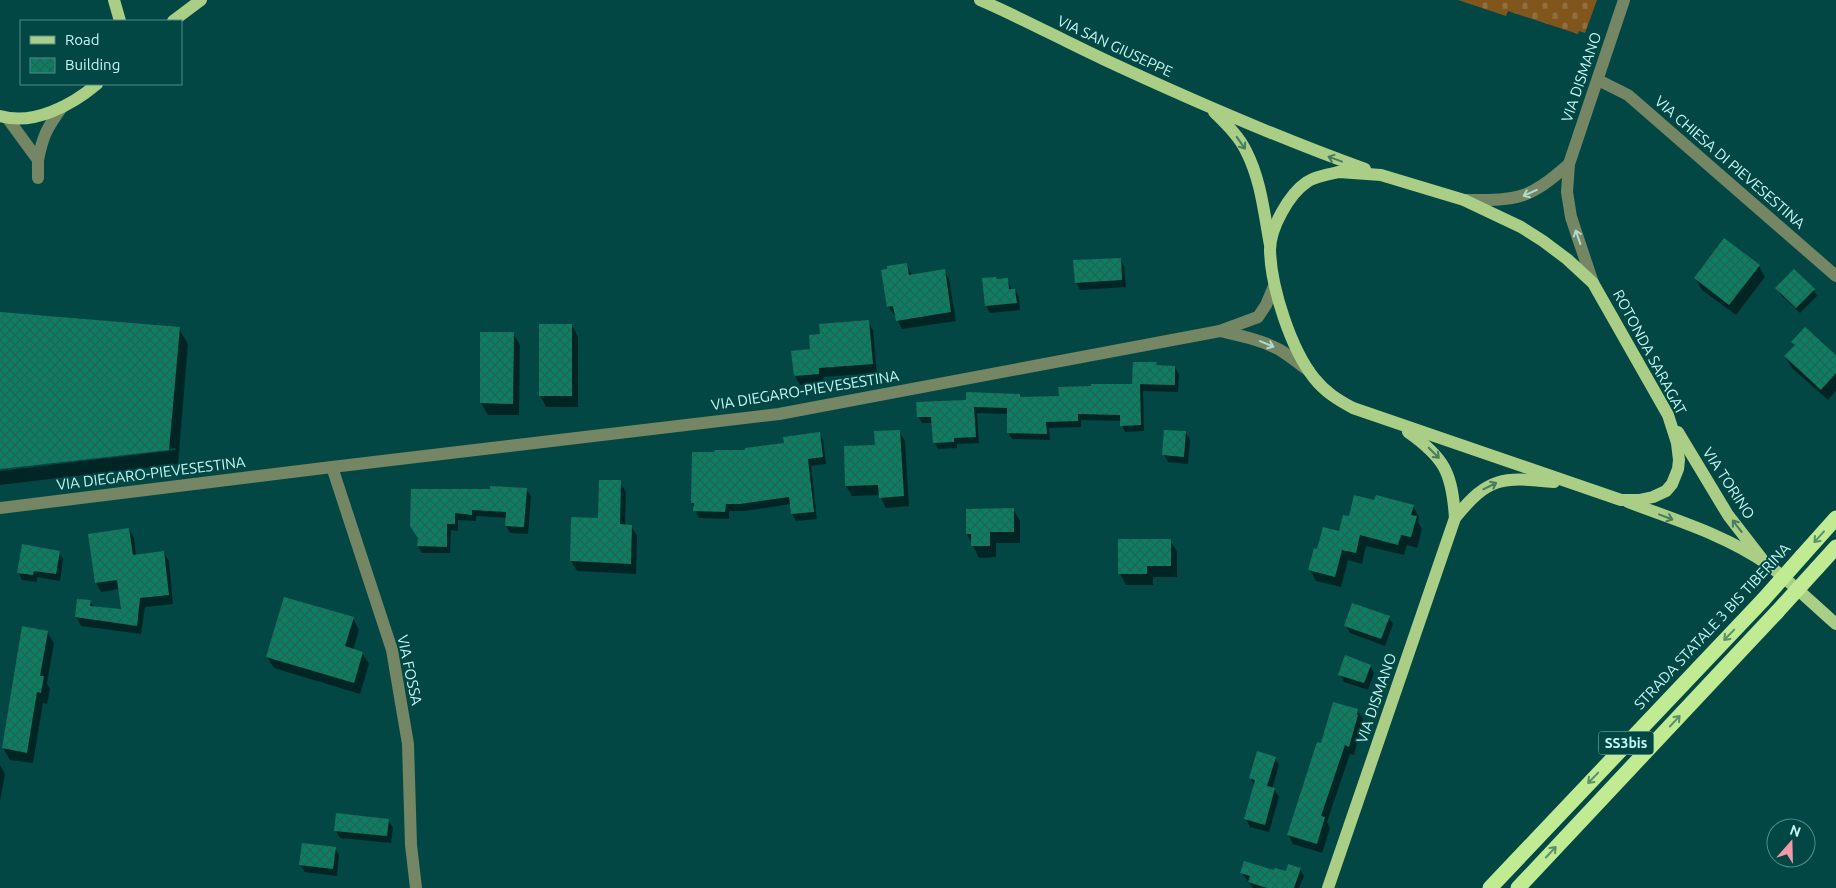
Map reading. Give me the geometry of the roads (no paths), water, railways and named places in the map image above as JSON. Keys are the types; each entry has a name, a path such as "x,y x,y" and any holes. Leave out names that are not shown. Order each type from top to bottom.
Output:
{"highway":[{"name":"STRADA STATALE 3 BIS TIBERINA","path":"1490,888 1763,600 1836,518"},
{"name":"SS3bis","path":"1518,888 1836,547"}],"main road":[{"path":"114,0 120,20"},
{"path":"174,20 201,0"},
{"name":"VIA SAN GIUSEPPE","path":"980,0 1209,107 1292,143 1381,175"},
{"path":"3,118 24,118 41,115 62,107 96,85"},
{"name":"VIA SAN GIUSEPPE","path":"1209,107 1231,129 1246,150 1258,182 1270,248"},
{"name":"ROTONDA SARAGAT","path":"1339,172 1381,175 1464,200 1543,241 1594,283 1668,416 1677,443 1679,460 1678,469 1672,484 1666,491 1653,497 1639,500 1621,500 1353,408 1326,391 1309,371 1291,336 1274,286 1270,248 1278,220 1296,190 1308,180 1339,172"},
{"name":"VIA TORINO","path":"1668,416 1728,515 1767,564 1836,624"},
{"name":"VIA DISMANO","path":"1395,424 1424,443 1442,462 1450,478 1454,495 1455,518"},
{"name":"VIA DISMANO","path":"1328,888 1455,518 1470,500 1486,487 1502,480 1519,478 1577,484"},
{"name":"VIA TORINO","path":"1621,500 1727,541 1767,564"}],"street":[{"name":"VIA DISMANO","path":"1594,283 1571,217 1567,192 1569,164 1624,0"},
{"name":"VIA CHIESA DI PIEVESESTINA","path":"1598,80 1628,95 1836,276"},
{"path":"38,178 38,160 41,144 47,127 62,107"},
{"path":"3,118 38,160"},
{"path":"1464,200 1506,200 1524,196 1538,190 1569,164"},
{"name":"VIA DIEGARO-PIEVESESTINA","path":"0,508 779,414 1220,331 1258,317 1266,305 1274,286"},
{"name":"VIA DIEGARO-PIEVESESTINA","path":"1220,331 1256,340 1281,350 1309,371"},
{"name":"VIA FOSSA","path":"332,467 392,650 408,744 411,845 416,888"}]}
